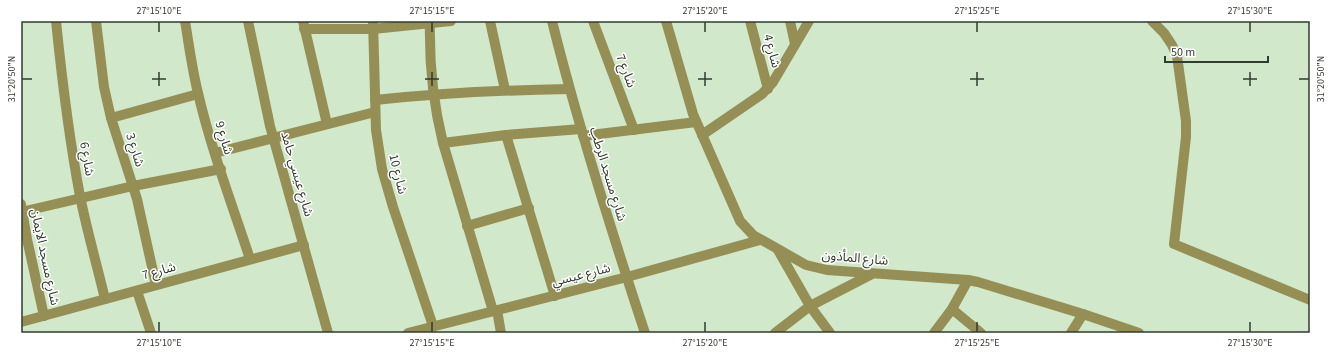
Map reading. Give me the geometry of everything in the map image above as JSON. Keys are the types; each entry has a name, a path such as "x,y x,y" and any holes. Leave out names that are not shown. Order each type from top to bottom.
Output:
{"street":[{"name":"شارع 6","path":"56,21 65,102 81,197 105,299"},
{"name":"شارع 3","path":"96,21 104,87 111,118 137,199 156,285"},
{"name":"شارع 9","path":"185,21 190,56 198,94 215,153 250,259"},
{"name":"شارع عيسي حامد","path":"248,21 273,138 328,333"},
{"path":"327,124 304,25 373,25 451,21"},
{"path":"490,21 505,90"},
{"name":"شارع مسجد الرطب","path":"552,21 582,133 645,333"},
{"name":"شارع 7","path":"593,21 634,130"},
{"name":"شارع المأذون","path":"666,21 696,122 740,221 749,232 760,240 806,265 815,268 978,282 1083,314 1139,333"},
{"name":"شارع 4","path":"750,21 768,89"},
{"path":"790,21 795,44"},
{"path":"702,135 768,89 809,21"},
{"path":"1152,21 1164,33 1172,45 1176,56 1186,121 1186,137 1174,244 1310,300"},
{"path":"430,22 433,94 437,119 467,226 501,333"},
{"name":"شارع 10","path":"373,25 375,112 383,175 433,326"},
{"path":"375,100 433,94 505,90 569,89"},
{"path":"111,118 198,94"},
{"path":"215,153 375,112"},
{"path":"443,143 506,135 634,130 696,122"},
{"path":"506,135 555,296"},
{"path":"21,209 132,186 221,170"},
{"path":"467,226 529,208"},
{"name":"شارع مسجد الايمان","path":"21,209 44,316"},
{"name":"شارع عيسي","path":"408,333 627,277 760,240"},
{"name":"شارع 7","path":"21,322 304,245"},
{"path":"778,250 810,306 830,333"},
{"path":"775,333 810,306 872,273"},
{"path":"934,333 952,309 968,280"},
{"path":"137,291 150,333"},
{"path":"952,309 981,333"},
{"path":"1071,333 1083,314"}]}
